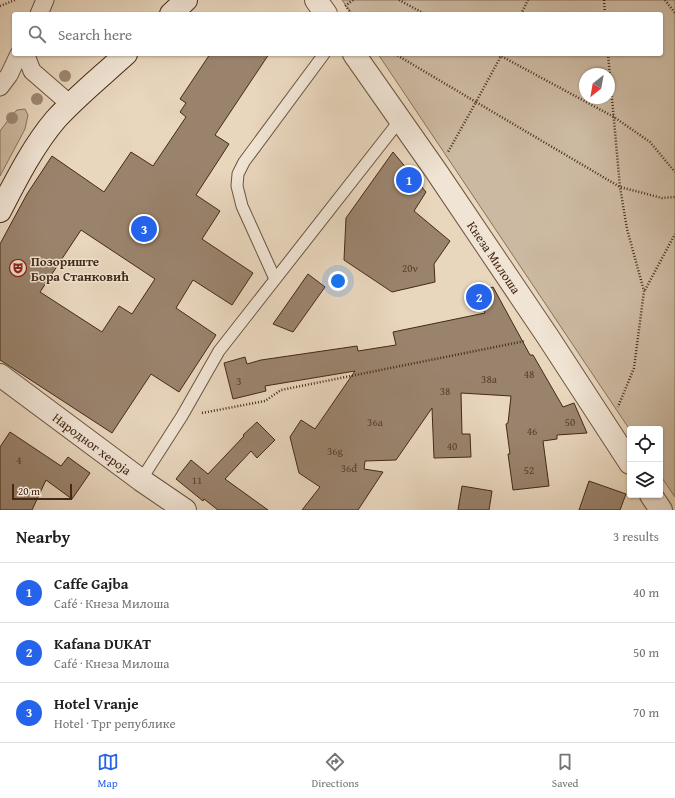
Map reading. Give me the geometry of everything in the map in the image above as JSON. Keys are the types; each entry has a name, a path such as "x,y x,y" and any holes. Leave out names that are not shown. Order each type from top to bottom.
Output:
{"street":[{"path":"39,12 45,0"},
{"path":"172,12 186,0"},
{"path":"316,0 325,12"},
{"path":"4,81 18,56"},
{"path":"27,56 32,71 70,104"},
{"path":"0,211 38,143 56,120 70,104 124,56"},
{"name":"Кнеза Милоша","path":"355,56 436,171 548,336 629,462"},
{"path":"4,81 23,69 32,71"},
{"name":"Народног хероја","path":"0,375 141,480 185,510"},
{"path":"653,498 661,510"}],"lane":[{"path":"275,279 242,206 237,186 238,174 244,162 323,56"},
{"path":"141,480 182,416 219,351 400,120"}],"path":[{"path":"0,6 15,0"},
{"path":"400,0 421,12"},
{"path":"522,12 528,0"},
{"path":"604,0 605,12"},
{"path":"665,0 675,13"},
{"path":"346,6 350,12"},
{"path":"398,56 620,187 662,198 675,197"},
{"path":"436,171 501,56"},
{"path":"504,56 614,117 650,142 675,172"},
{"path":"644,291 675,234"}],"shaded area":[{"path":"342,0 675,0 675,497 663,479 663,426 627,426 379,56 663,56 663,12 351,12"},
{"path":"25,109 28,115 25,129 0,176 0,131 17,110"}],"building":[{"path":"209,56 268,56 215,135 229,144 196,195 220,211 202,239 253,273 232,305 193,280 176,308 216,335 179,392 151,374 112,433 0,360 0,244 27,194 52,156 104,192 131,152 153,166 186,117 180,112 186,103 180,99","holes":["81,230 155,279 132,314 119,306 102,332 40,292"]},
{"path":"393,152 426,192 414,211 450,241 434,264 435,282 392,292 344,260 346,218"},
{"path":"308,274 325,287 293,332 273,324"},
{"path":"493,287 530,355 533,355 563,407 574,403 587,433 557,435 557,439 543,441 549,486 513,490 506,424 508,423 511,396 461,393 462,434 470,434 471,457 434,458 432,408 396,460 365,461 364,469 383,472 358,510 302,510 320,487 299,473 290,437 301,420 315,429 355,371 265,386 266,391 233,399 224,363 245,357 247,364 261,360 357,346 358,351 396,345 393,332 485,313 475,294"},
{"path":"257,422 275,440 257,458 251,451 225,479 268,510 218,510 204,499 203,501 176,479 191,460 208,474 244,436 243,435"},
{"path":"10,432 61,466 68,457 90,473 72,499 46,480 32,510 0,510 0,447"},
{"path":"589,481 626,494 620,510 579,510"},
{"path":"462,486 492,491 489,510 458,510"}],"place":[{"name":"Caffe Gajba","path":"409,180"},
{"name":"Hotel Vranje","path":"144,229"},
{"name":"Позориште Бора Станковић","path":"18,268"},
{"name":"Kafana DUKAT","path":"479,297"}]}
